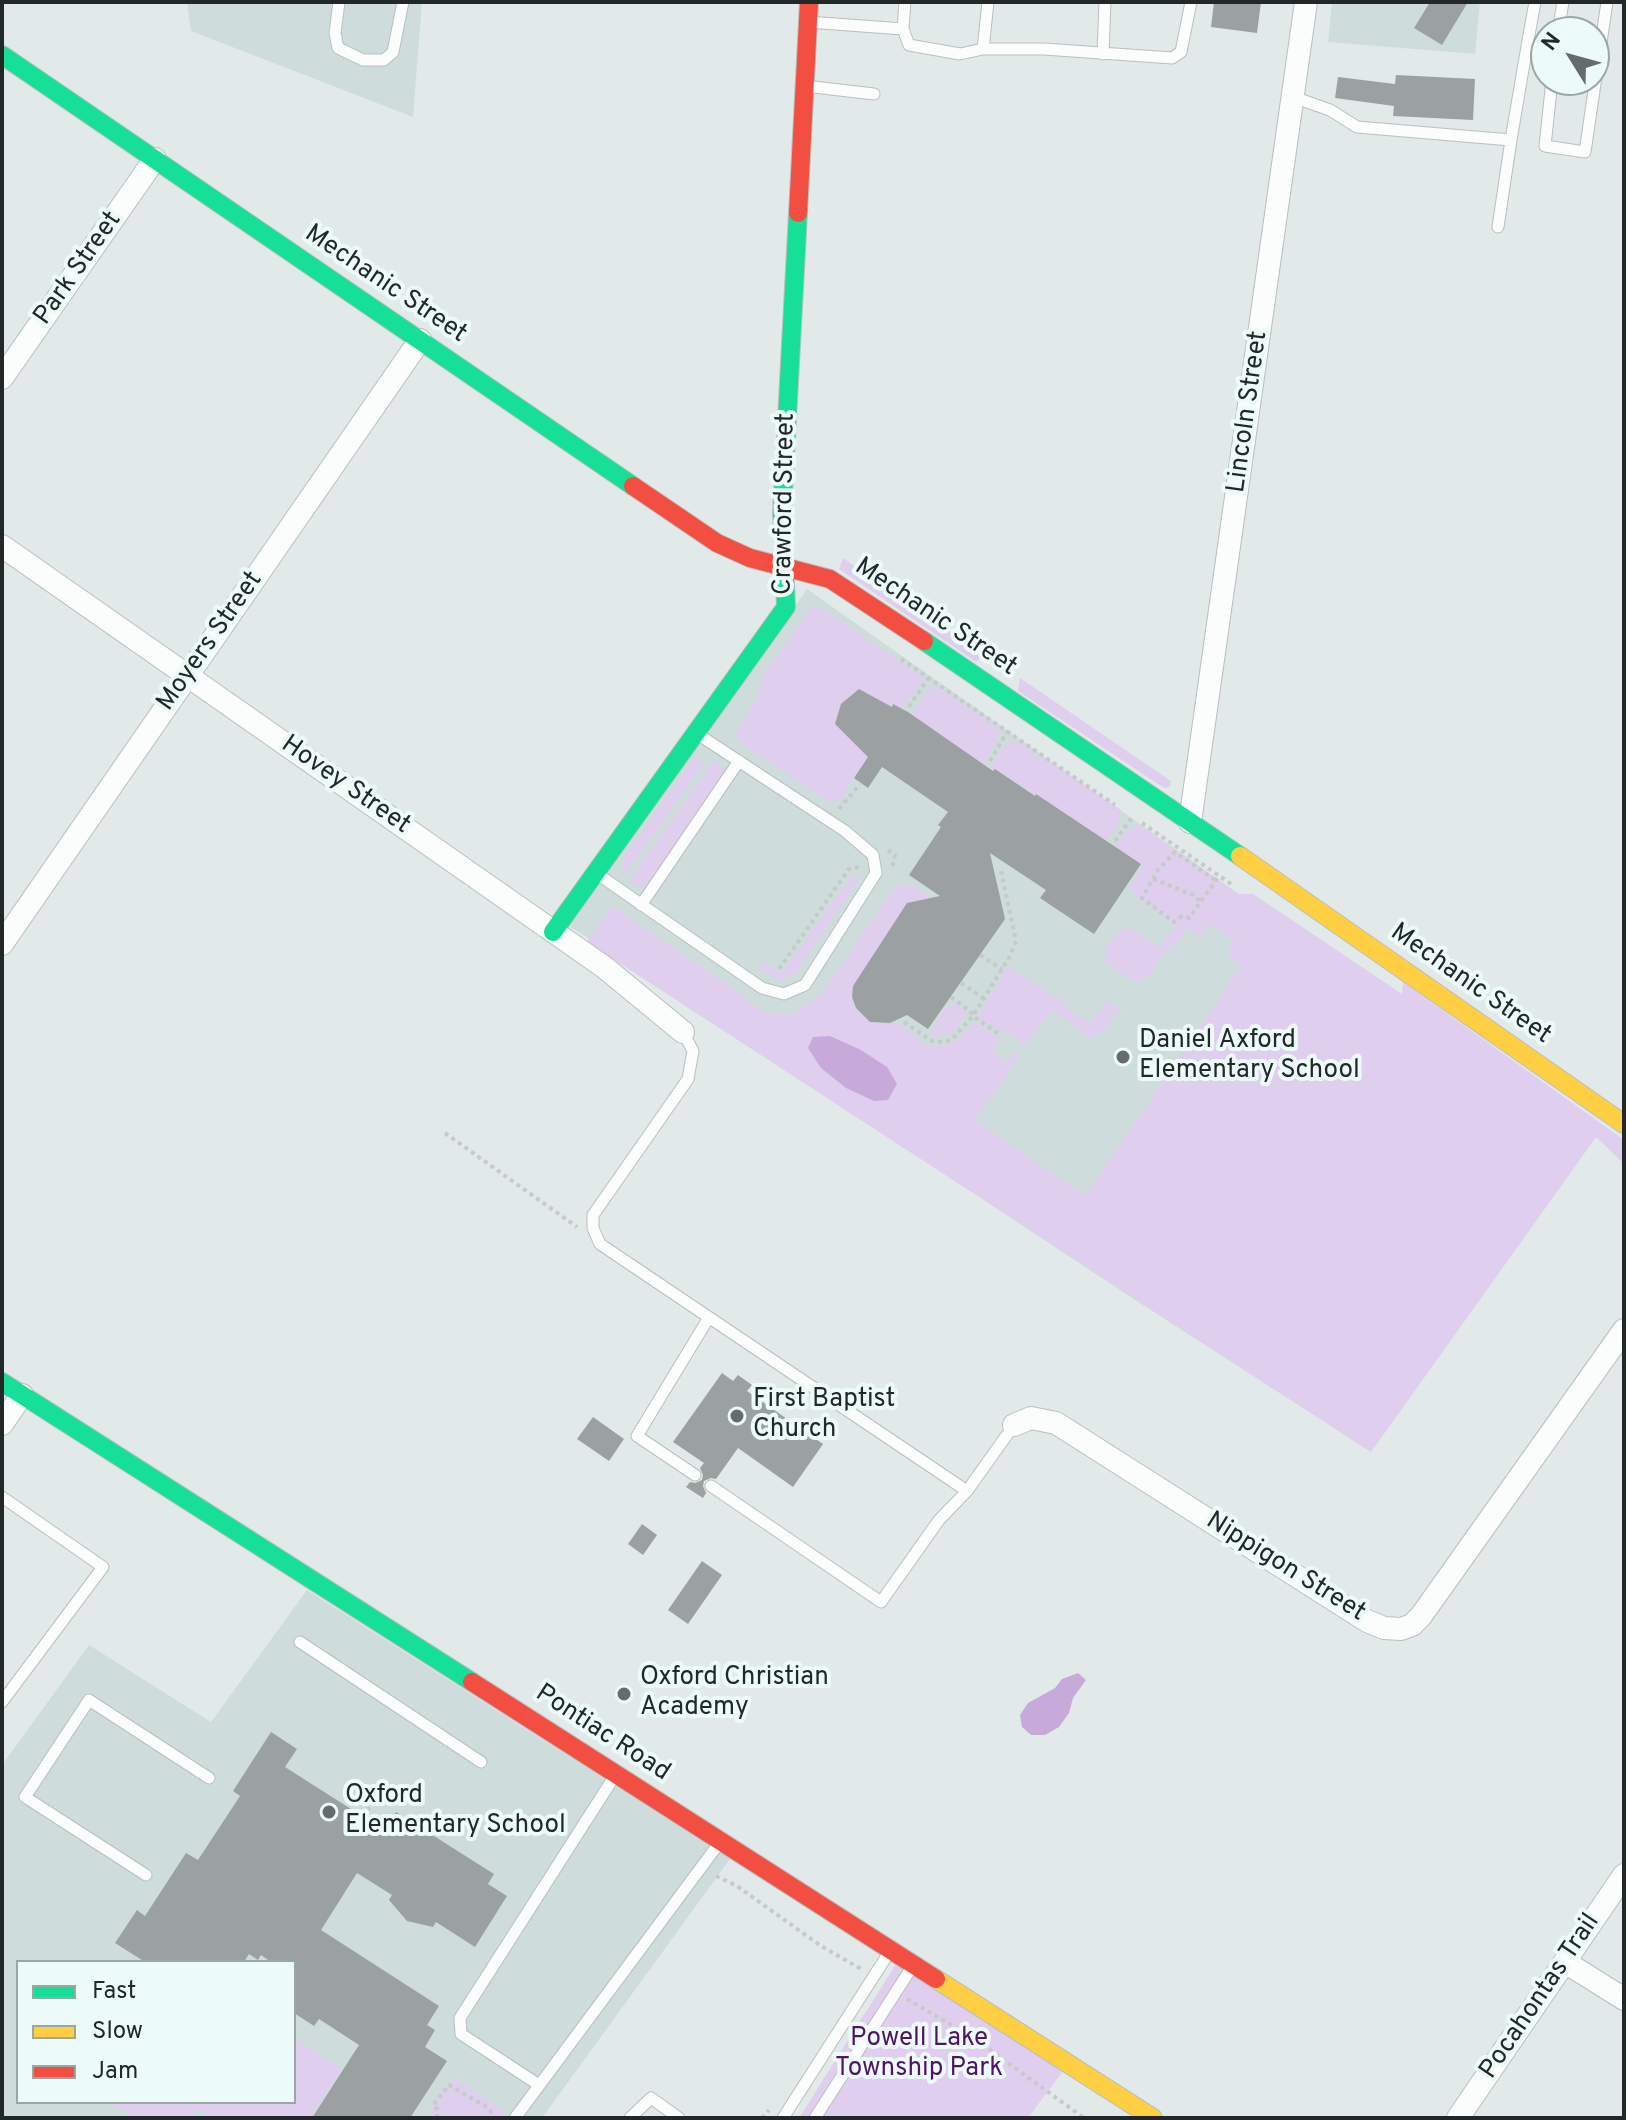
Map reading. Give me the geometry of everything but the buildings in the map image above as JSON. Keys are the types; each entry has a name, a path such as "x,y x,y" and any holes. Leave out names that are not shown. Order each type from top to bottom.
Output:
{"street":[{"name":"Crawford Street","path":"553,932 786,607 782,513 809,2"},
{"name":"Lincoln Street","path":"1190,822 1306,2"},
{"name":"Mechanic Street","path":"2,55 717,543 750,558 830,579 844,587 1190,822 1624,1124"},
{"name":"Park Street","path":"2,378 155,159"},
{"name":"Moyers Street","path":"2,944 420,340"},
{"name":"Hovey Street","path":"2,546 612,973 683,1032"},
{"name":"Nippigon Street","path":"1014,1425 1031,1418 1056,1423 1367,1621 1384,1628 1401,1629 1412,1625 1421,1616 1624,1330"},
{"name":"Pontiac Road","path":"2,1382 1153,2118"},
{"path":"2,1424 22,1395"},
{"name":"Pocahontas Trail","path":"1458,2118 1624,1875"},
{"path":"1565,1962 1624,1999"}],"lane":[{"path":"339,2 335,33 338,48 363,60 384,60 393,52 403,2"},
{"path":"905,2 903,29 909,45 960,54 983,49 1044,49 1172,58 1181,52 1191,2"},
{"path":"983,49 988,2"},
{"path":"1103,54 1105,2"},
{"path":"1498,227 1535,2"},
{"path":"808,22 903,29"},
{"path":"804,86 874,94"},
{"path":"1550,96 1545,146 1585,152 1593,96"},
{"path":"1293,97 1330,110 1357,127 1511,140"},
{"path":"596,873 762,988 784,994 805,985 876,873 873,855 845,831 696,732"},
{"path":"641,905 739,761"},
{"path":"683,1032 693,1051 688,1079 593,1215 593,1228 600,1244 967,1491"},
{"path":"695,1475 637,1436 708,1319"},
{"path":"711,1486 881,1602 939,1520 967,1491 1014,1425"},
{"path":"2,1497 103,1567 2,1702"},
{"path":"300,1642 481,1762"},
{"path":"146,1875 25,1797 89,1700 209,1778"},
{"path":"539,2085 461,2034 460,2018 616,1775"},
{"path":"515,2118 721,1842"},
{"path":"783,2118 891,1950"},
{"path":"815,2118 914,1965"},
{"path":"630,2118 651,2098 679,2118"}],"path":[{"path":"889,651 1120,808"},
{"path":"909,707 928,678"},
{"path":"990,761 1007,732"},
{"path":"1115,841 1133,816 1217,878"},
{"path":"1217,878 1189,918 1182,916 1174,922 1142,898 1175,852 1241,890"},
{"path":"779,969 849,869 859,867"},
{"path":"904,1022 932,1041 946,1042 973,1016 1016,941 1001,871"},
{"path":"1153,879 1193,895 1200,901"},
{"path":"980,955 1002,969"},
{"path":"961,983 983,998"},
{"path":"951,997 999,1034"},
{"path":"445,1133 600,1244"},
{"path":"363,1817 388,1779"},
{"path":"701,1866 737,1886 821,1946 866,1973"},
{"path":"895,1992 972,2037 1084,2118"},
{"path":"437,2118 437,2109 433,2105 449,2085 485,2106 491,2112 487,2118"}],"shaded area":[{"path":"187,2 422,2 413,117 191,31"},
{"path":"1332,2 1480,2 1475,54 1328,42"},
{"name":"Daniel Axford Elementary School","path":"807,589 1358,978 1596,1137 1371,1452 1132,1298 562,921 708,728"},
{"path":"830,1036 861,1050 887,1067 897,1084 888,1100 874,1101 846,1088 821,1068 808,1048 813,1037"},
{"name":"Oxford Elementary School","path":"307,1590 730,1859 542,2118 2,2118 2,1765 89,1645 211,1722"},
{"path":"1078,1673 1086,1680 1059,1727 1045,1735 1031,1735 1022,1727 1020,1715 1028,1703 1055,1688 1062,1679"}],"green space":[{"path":"843,558 985,654 976,662 839,569"},
{"path":"812,607 819,607 924,678 902,709 892,707 859,689 841,704 835,724 868,757 843,798 833,802 740,743 736,732 755,702 763,675"},
{"path":"1020,678 1171,781 1170,787 1164,788 1018,691"},
{"path":"932,684 999,729 997,742 983,764 911,716"},
{"path":"1015,740 1121,810 1117,827 1106,841 1037,794 1032,801 989,769 1005,745"},
{"path":"706,760 625,875 623,859 691,762"},
{"path":"714,760 724,768 725,774 649,882 641,888 633,884 629,881"},
{"path":"1139,825 1238,894 1253,894 1402,994 1403,982 1624,1140 1624,1164 1596,1137 1371,1452 587,942 612,906 745,997 751,1005 771,1014 794,1013 822,994 893,890 903,884 916,887 931,898 907,903 853,986 856,1008 870,1022 881,1024 894,1021 921,1041 936,1047 959,1040 970,1025 976,1023 1000,1039 992,1051 1008,1062 1016,1052 1020,1055 975,1120 1085,1196 1242,965 1227,955 1235,941 1210,924 1200,936 1188,928 1171,951 1166,949 1147,978 1143,976 1138,984 1104,961 1107,945 1122,929 1130,928 1159,947 1176,924 1128,889 1144,865 1115,847 1125,832"},
{"path":"852,875 859,879 795,974 779,981 759,969 759,963 765,962 782,973"},
{"path":"1008,966 1069,1006 1077,1017 1092,1022 1107,1000 1120,1008 1103,1031 1090,1038 1052,1010 1024,1047 1020,1045 1021,1041 1006,1031 1003,1033 978,1017"},
{"path":"953,1002 967,1012 953,1032 936,1037 929,1034 945,1008 950,1009"},
{"name":"Powell Lake Township Park","path":"896,1964 1063,2071 1028,2118 799,2118"},
{"path":"296,2039 342,2069 310,2118 211,2118 198,2110 192,2118 135,2118 113,2104 296,2104"},
{"path":"453,2078 506,2112 502,2118 427,2118"}],"traffic: fast":[{"path":"2,55 633,486"},
{"path":"553,932 786,607 782,513 798,213"},
{"path":"924,641 1240,856"},
{"path":"2,1382 472,1682"}],"traffic: slow":[{"path":"1240,856 1624,1124"},
{"path":"936,1979 1153,2118"}],"traffic: jam":[{"path":"798,213 809,2"},
{"path":"633,486 717,543 750,558 830,579 924,641"},
{"path":"472,1682 936,1979"}],"place":[{"name":"Daniel Axford Elementary School","path":"1123,1057"},
{"name":"First Baptist Church","path":"737,1416"},
{"name":"Oxford Christian Academy","path":"624,1694"},
{"name":"Oxford Elementary School","path":"329,1812"}]}
